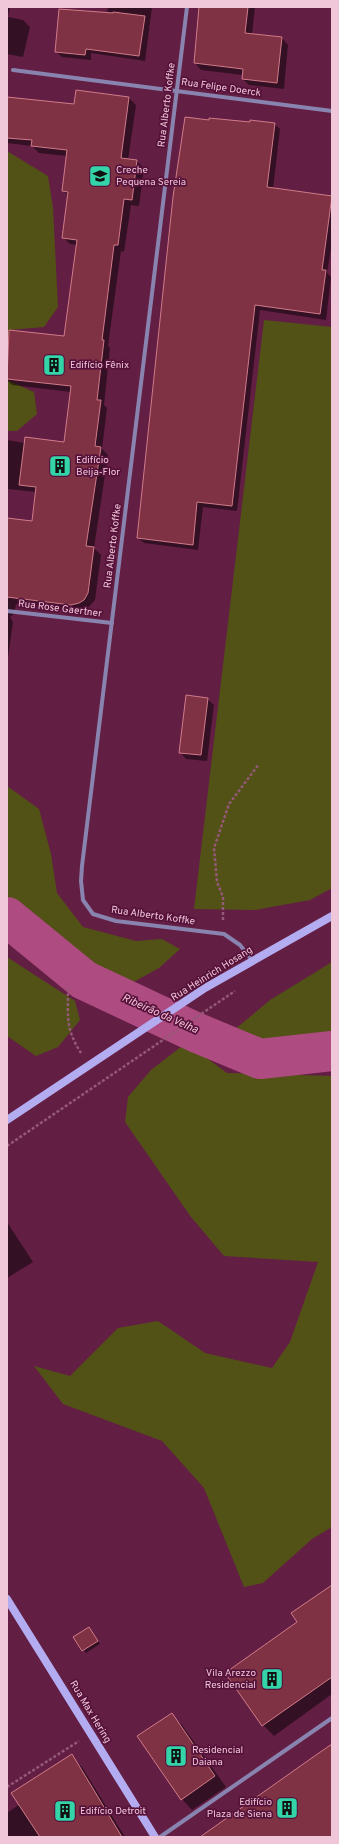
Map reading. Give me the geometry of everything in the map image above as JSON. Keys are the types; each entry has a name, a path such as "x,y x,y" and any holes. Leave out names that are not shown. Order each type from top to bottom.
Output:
{"main road":[{"name":"Rua Heinrich Hosang","path":"7,1120 205,988 332,916"},
{"name":"Rua Max Hering","path":"7,1598 155,1837"}],"street":[{"name":"Rua Alberto Koffke","path":"187,7 81,881 83,900 93,914 116,921 224,934"},
{"name":"Rua Felipe Doerck","path":"13,70 332,111"},
{"name":"Rua Rose Gaertner","path":"7,611 112,623"},
{"path":"224,934 240,946 252,960"},
{"path":"160,1837 332,1718"}],"path":[{"path":"224,934 223,897 217,882 214,848 229,804 259,764"},
{"path":"68,988 67,1024 74,1042 89,1066"},
{"path":"7,1146 216,1004"},
{"path":"7,1787 91,1734"}],"shaded area":[{"path":"7,151 48,176 53,208 58,307 44,327 9,330 7,351"},
{"path":"264,320 332,327 332,888 310,900 255,910 194,909"},
{"path":"7,380 34,392 37,414 17,431 7,431"},
{"path":"7,786 39,809 51,854 57,893 83,927 136,941 162,939 180,949 159,968 130,984 61,944 7,896"},
{"path":"7,957 75,1001 80,1020 58,1047 36,1056 7,1036"},
{"path":"332,962 332,1033 248,1043 233,1031 270,1000"},
{"path":"186,1043 227,1073 332,1076 332,1527 312,1539 263,1583 244,1587 204,1488 162,1441 63,1404 34,1366 70,1376 118,1328 158,1321 205,1353 272,1368 290,1342 318,1262 224,1256 191,1217 125,1122 128,1097 151,1070"}],"building":[{"path":"199,7 248,7 245,33 282,37 277,83 242,79 243,69 194,63"},
{"path":"59,9 113,12 145,16 139,56 86,49 85,55 55,52"},
{"path":"76,90 129,97 121,158 137,160 132,200 124,199 118,245 114,245 102,340 104,340 97,400 101,400 95,446 101,447 86,546 94,547 88,593 84,600 71,605 7,597 7,518 32,521 36,487 19,485 25,437 64,442 71,386 7,379 9,330 64,336 77,240 62,238 68,192 62,191 67,150 31,146 32,140 7,138 7,97 74,104"},
{"path":"185,117 209,120 209,118 275,123 267,187 332,196 322,270 326,270 320,314 255,305 232,506 197,502 193,545 137,538 173,197"},
{"path":"186,695 208,698 201,755 179,753"},
{"path":"332,1585 332,1677 262,1726 225,1673 297,1622 291,1613"},
{"path":"89,1627 98,1641 82,1651 73,1637"},
{"name":"Residencial Daiana","path":"172,1713 215,1776 181,1800 137,1736"},
{"name":"Edifício Plaza de Siena","path":"332,1744 332,1837 200,1837 316,1755"},
{"name":"Edifício Detroit","path":"72,1754 122,1837 40,1837 11,1793"}],"waterway":[{"name":"Ribeirão da Velha","path":"7,917 84,980 195,1032 260,1059 332,1051"}],"place":[{"name":"Creche Pequena Sereia","path":"100,176"},
{"name":"Edifício Fênix","path":"54,365"},
{"name":"Edifício Beija-Flor","path":"60,466"},
{"name":"Vila Arezzo Residencial","path":"272,1679"},
{"name":"Residencial Daiana","path":"176,1756"},
{"name":"Edifício Plaza de Siena","path":"287,1808"},
{"name":"Edifício Detroit","path":"65,1811"}]}
